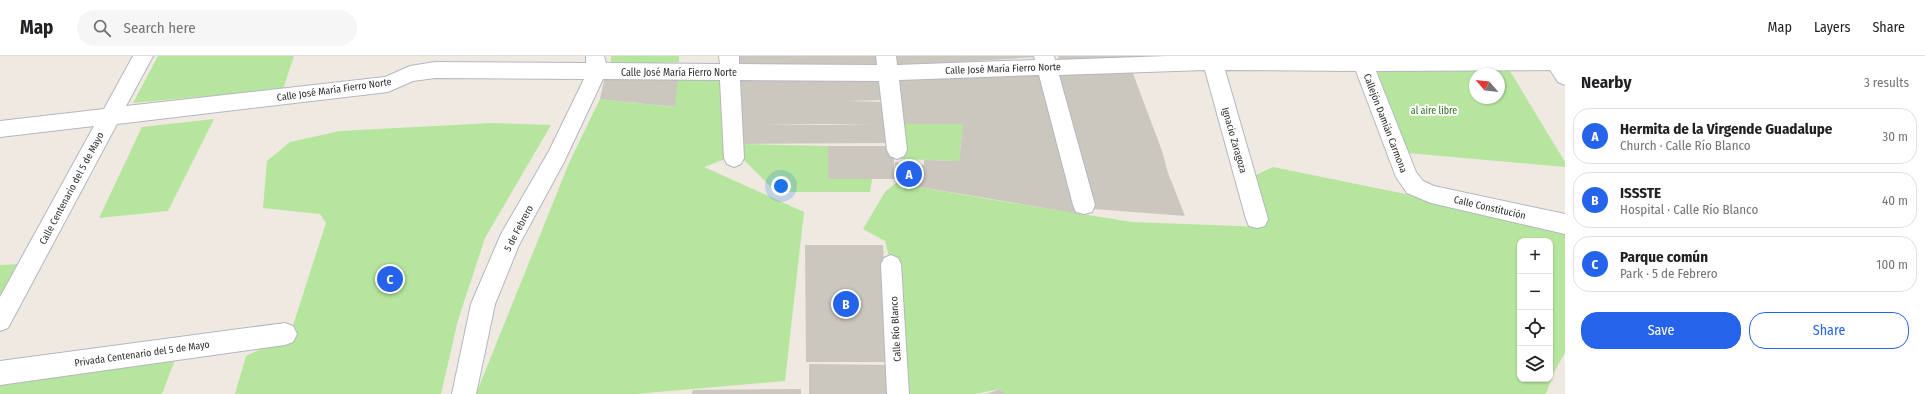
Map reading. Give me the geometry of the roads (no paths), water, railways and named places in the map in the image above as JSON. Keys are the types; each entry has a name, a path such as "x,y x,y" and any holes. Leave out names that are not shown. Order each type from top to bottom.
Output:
{"street":[{"name":"Calle Centenario del 5 de Mayo","path":"0,320 143,56"},
{"name":"Calle José María Fierro Norte","path":"0,129 388,84 412,65 436,70 596,64 887,64 1212,59 1559,64"},
{"name":"Ignacio Zaragoza","path":"1212,59 1257,219"},
{"name":"Callejón Damián Carmona","path":"1362,60 1407,177 1416,187"},
{"path":"1046,61 1084,205"},
{"name":"5 de Febrero","path":"464,394 483,304 509,241 557,156 596,64"},
{"path":"729,64 734,158"},
{"path":"887,64 897,150"},
{"name":"Calle Constitución","path":"1416,187 1431,194 1565,224"},
{"name":"Calle Río Blanco","path":"891,264 898,394"},
{"name":"Privada Centenario del 5 de Mayo","path":"0,373 285,334"}],"place":[{"name":"Hermita de la Virgende Guadalupe","path":"909,174"},
{"name":"Parque común","path":"390,279"},
{"name":"ISSSTE","path":"846,304"}],"park label":[{"name":"al aire libre","path":"1434,110"}]}
